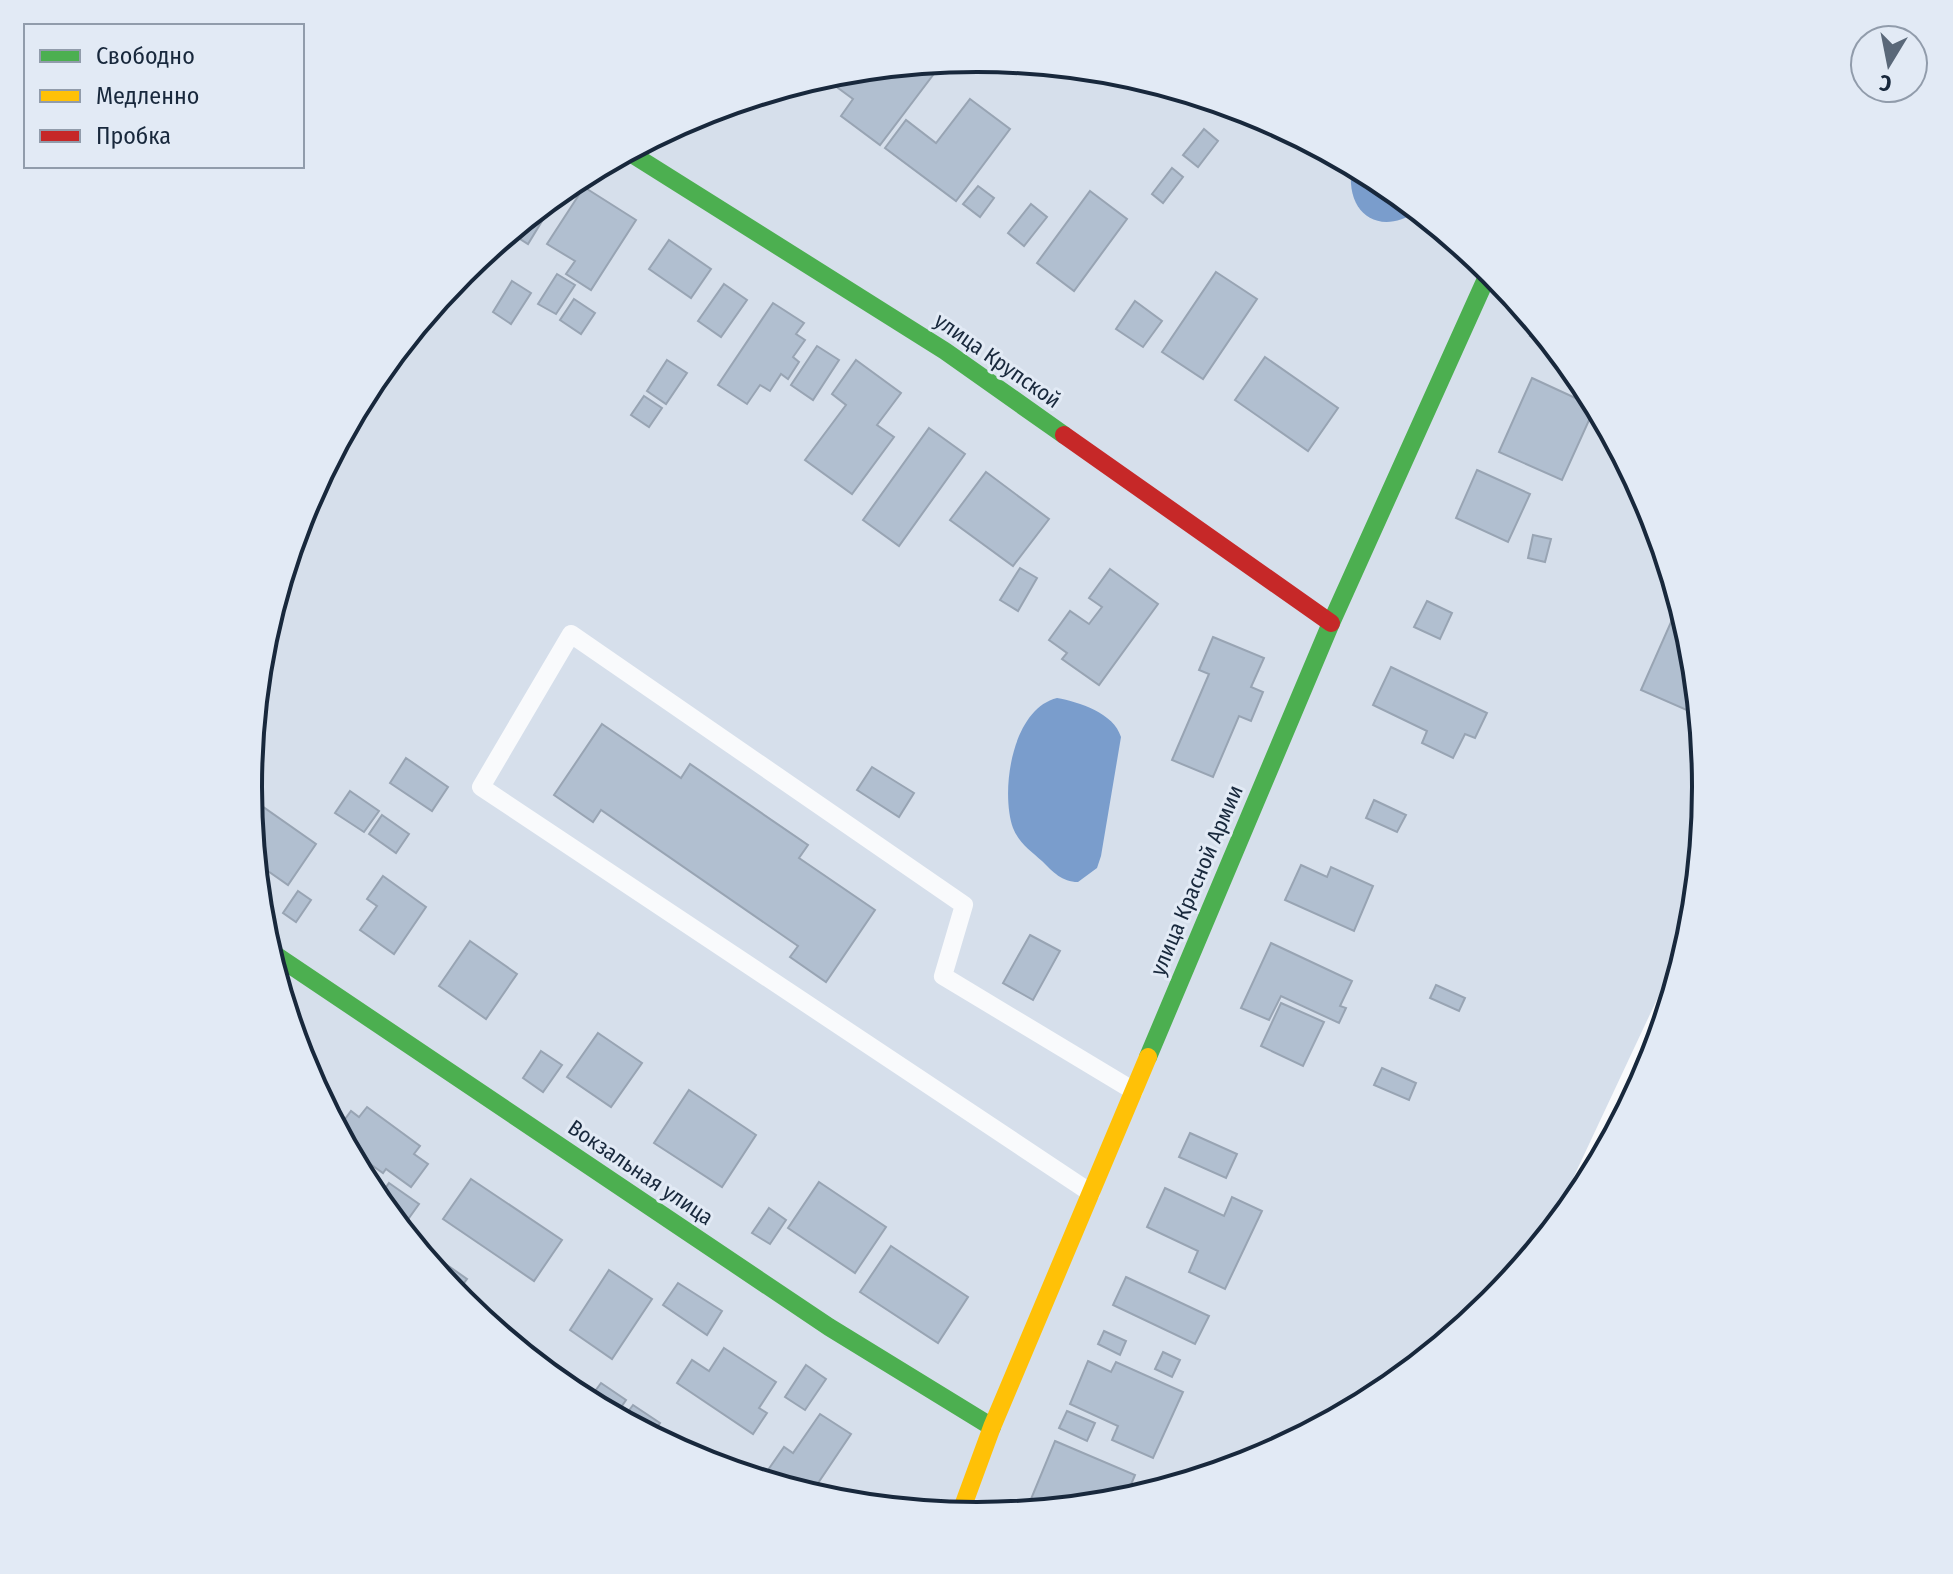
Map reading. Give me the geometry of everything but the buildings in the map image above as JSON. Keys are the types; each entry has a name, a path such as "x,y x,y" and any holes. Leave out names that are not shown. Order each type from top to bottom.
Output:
{"street":[{"name":"улица Крупской","path":"638,158 945,351 1331,623"},
{"name":"улица Красной Армии","path":"965,1502 992,1427 1331,623 1484,283"},
{"name":"Вокзальная улица","path":"283,960 815,1319 992,1427"}],"lane":[{"path":"1091,1193 481,787 571,634 964,905 943,976 1134,1091"}],"water":[{"path":"1351,178 1407,217 1389,222 1367,216 1353,196"},
{"path":"1057,698 1075,702 1103,715 1121,737 1101,856 1097,868 1078,882 1058,876 1026,846 1013,828 1009,812 1009,774 1020,734 1029,718 1042,705"}],"traffic: fast":[{"path":"638,158 945,351 1064,435"},
{"path":"1148,1057 1331,623 1484,283"},
{"path":"283,960 829,1327 992,1427"}],"traffic: slow":[{"path":"965,1502 992,1427 1148,1057"}],"traffic: jam":[{"path":"1064,435 1331,623"}]}
